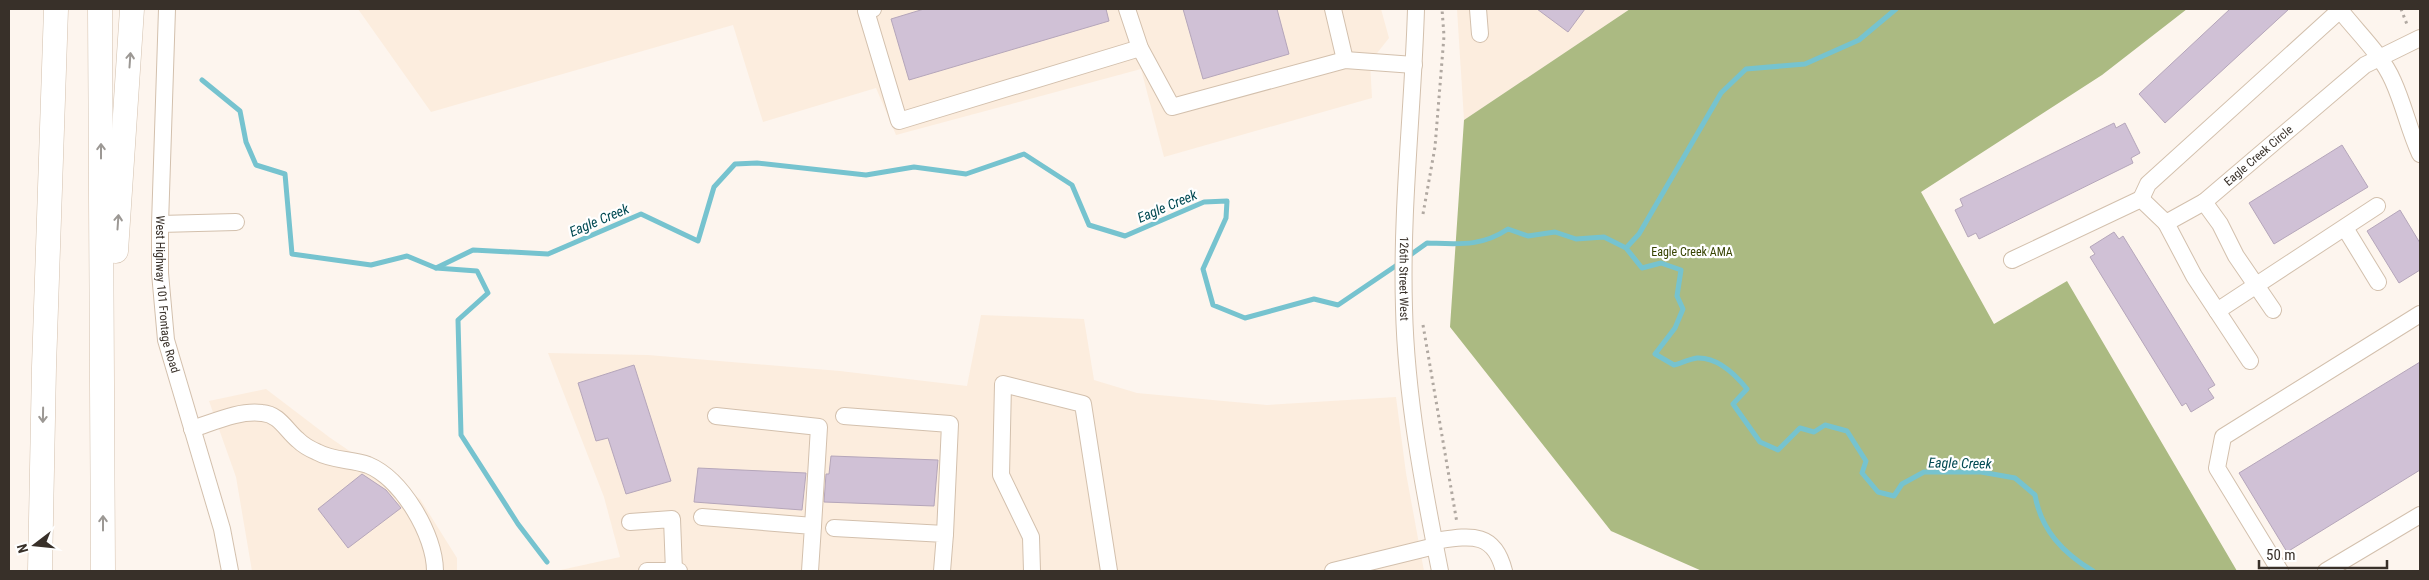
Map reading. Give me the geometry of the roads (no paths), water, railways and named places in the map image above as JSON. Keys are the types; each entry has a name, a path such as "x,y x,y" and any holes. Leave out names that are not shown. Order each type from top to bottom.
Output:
{"highway":[{"path":"39,9 44,366"},
{"path":"40,571 44,366 56,9"},
{"path":"100,9 103,571"},
{"path":"103,427 132,9"}],"street":[{"name":"West Highway 101 Frontage Road","path":"166,9 160,224 160,273 166,340 222,529 230,571"},
{"path":"873,9 866,11 899,121 1140,48"},
{"path":"1127,9 1140,48 1172,107 1345,60 1414,65"},
{"path":"1333,9 1345,60"},
{"name":"126th Street West","path":"1416,9 1403,226 1404,310 1414,416 1440,571"},
{"path":"1478,9 1480,34"},
{"path":"2012,260 2141,199 2148,184 2340,10 2393,80 2410,133 2420,154"},
{"name":"Eagle Creek Circle","path":"2166,223 2204,202 2365,65 2420,38"},
{"path":"2141,199 2166,223 2194,276 2250,360"},
{"path":"2204,202 2220,224 2236,256 2273,310"},
{"path":"2217,311 2255,284 2345,228 2376,206"},
{"path":"160,224 236,222"},
{"path":"2345,228 2378,282"},
{"path":"2280,571 2217,468 2223,437 2420,314"},
{"path":"1032,571 1031,537 1002,475 1003,384 1083,404 1109,571"},
{"path":"192,429 246,413 269,414 280,420 298,440 318,453 373,468 385,475 406,497 420,520 431,550 435,571"},
{"path":"716,416 819,427 810,571"},
{"path":"844,416 950,424 942,571"},
{"path":"2326,571 2420,515"},
{"path":"702,517 813,526"},
{"path":"630,522 672,519 674,571"},
{"path":"834,528 945,534"},
{"path":"1333,571 1459,538 1485,540 1493,546 1500,558 1504,571"},
{"path":"647,571 679,571"}],"waterway":[{"path":"1626,248 1639,234 1721,93 1746,69 1805,64 1859,40 1896,9"},
{"name":"Eagle Creek","path":"202,80 240,111 246,142 256,165 285,174 292,254 371,265 407,256 436,268 477,271 488,293 458,320 461,435 518,524 547,562"},
{"name":"Eagle Creek","path":"436,268 473,250 548,254 641,214 698,241 714,187 735,164 757,163 866,175 914,167 966,174 1024,154 1072,185 1089,225 1125,236 1204,202 1227,201 1226,218 1203,269 1213,305 1245,318 1314,299 1338,305 1400,263"},
{"name":"Eagle Creek","path":"1406,258 1427,243 1460,244 1479,242 1508,229 1528,236 1555,232 1576,239 1604,237 1626,248 1642,268 1661,263 1681,270 1677,296 1683,309 1675,328 1655,354 1674,365 1697,358 1704,358 1718,363 1731,372 1747,389 1733,404 1760,442 1778,450 1800,428 1814,432 1825,425 1847,431 1866,461 1862,473 1878,492 1894,496 1902,484 1924,472 1981,472 2015,478 2035,495 2042,519 2055,539 2072,556 2093,571"}],"park label":[{"name":"Eagle Creek AMA","path":"1692,252"}]}
